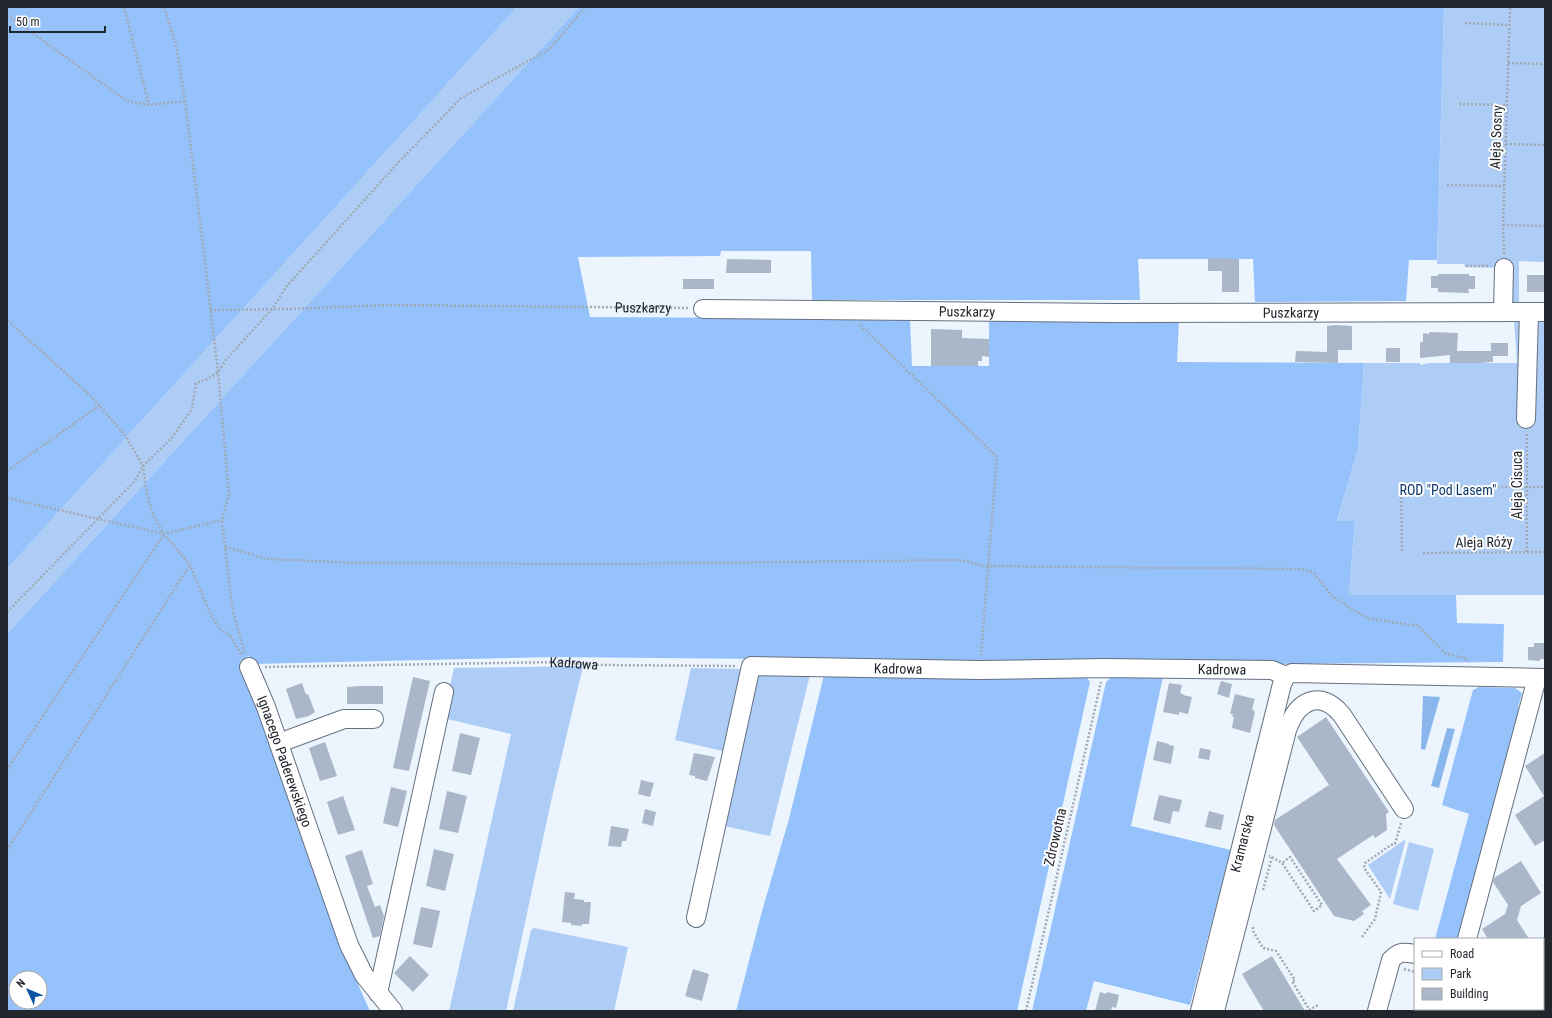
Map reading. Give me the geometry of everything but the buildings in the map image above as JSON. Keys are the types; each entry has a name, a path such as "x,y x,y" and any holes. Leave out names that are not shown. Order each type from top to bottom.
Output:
{"street":[{"path":"1504,267 1504,312"},
{"name":"Puszkarzy","path":"703,309 844,309 1112,313 1537,312"},
{"path":"1526,419 1537,312"},
{"path":"696,918 751,666"},
{"name":"Kadrowa","path":"751,666 980,670 1104,668 1272,670 1286,676 1292,673 1320,673 1541,678"},
{"name":"Ignacego Paderewskiego","path":"249,667 259,689 279,743 349,945 364,975 393,1011"},
{"path":"1318,701 1320,673"},
{"name":"Kramarska","path":"1200,1011 1282,684 1286,676"},
{"path":"1467,938 1541,678"},
{"path":"378,993 444,692"},
{"path":"1215,1011 1290,720 1294,713 1303,705 1311,701 1318,701 1333,705 1342,715 1404,809"},
{"path":"279,743 344,719 374,719"},
{"path":"1377,1011 1391,960 1402,952 1414,954"}],"path":[{"path":"124,7 149,105"},
{"path":"164,7 176,45 185,101 218,372 229,495 222,520 232,607 249,667"},
{"path":"7,612 135,482 143,466 171,439 192,409 196,383 208,379 218,372 226,360 272,309 286,287 397,164 461,98 550,49 585,7"},
{"name":"Aleja Sosny","path":"1504,267 1503,225 1510,7"},
{"path":"7,15 127,101 149,105 185,101"},
{"path":"1465,22 1509,24"},
{"path":"1508,63 1545,64"},
{"path":"1459,104 1507,105"},
{"path":"1506,144 1545,145"},
{"path":"1447,185 1504,186"},
{"path":"1503,225 1545,226"},
{"path":"1466,266 1504,267"},
{"name":"Puszkarzy","path":"210,310 389,305 703,309"},
{"path":"844,309 997,457 980,670"},
{"path":"7,320 100,405 125,435 143,466 147,494 153,515 164,534 190,565 211,615 219,628 231,637 249,667"},
{"path":"7,471 100,405"},
{"name":"Aleja Cisuca","path":"1526,419 1527,552"},
{"path":"1402,552 1402,486 1545,487"},
{"path":"7,498 164,534 222,520"},
{"path":"7,770 164,534"},
{"path":"225,547 268,559 357,564 611,564 961,560 982,566 1301,569 1314,573 1332,596 1370,619 1419,626 1445,653 1467,660 1467,677"},
{"name":"Aleja Róży","path":"1423,553 1545,552"},
{"path":"7,850 190,565"},
{"name":"Kadrowa","path":"249,667 558,662 600,665 751,666"},
{"name":"Zdrowotna","path":"1026,1011 1104,668"},
{"path":"1362,937 1375,919 1381,892 1364,868 1365,862 1391,845 1395,844 1404,809"},
{"path":"1272,857 1282,863 1314,911 1322,905 1290,857 1282,863"},
{"path":"1254,925 1253,931 1263,948 1276,950 1295,980 1292,981 1309,1011 1318,1005"}],"green space":[{"path":"517,7 579,7 7,634 7,569"},
{"path":"1444,7 1545,7 1545,262 1519,261 1519,303 1510,303 1509,268 1465,267 1464,264 1437,264"},
{"name":"ROD \"Pod Lasem\"","path":"1514,320 1545,321 1545,595 1349,595 1355,521 1337,522 1358,449 1364,363 1420,363 1420,365 1429,363 1517,363"},
{"path":"583,666 552,797 506,1011 449,1011 511,734 443,718 454,668"},
{"path":"691,668 743,669 727,752 675,740"},
{"path":"755,670 811,671 770,836 720,825"},
{"path":"1406,839 1390,899 1368,865"},
{"path":"1409,842 1434,849 1418,911 1393,904"},
{"path":"534,928 628,947 614,1011 513,1011 531,930"},
{"path":"1545,931 1545,1011 1515,1011 1544,1010 1543,938"}],"shaded area":[{"path":"7,7 517,7 7,569"},
{"path":"579,7 1444,7 1437,260 1409,260 1406,301 1255,302 1253,259 1138,259 1140,300 812,300 811,251 721,251 720,256 578,257 590,317 910,319 912,366 989,366 989,320 1179,320 1177,362 1364,363 1358,449 1337,521 1355,521 1349,595 1456,595 1457,623 1504,624 1503,662 1277,664 556,657 252,664 249,656 240,661 360,989 370,1011 7,1011 7,634"},
{"path":"825,671 1083,673 1090,682 1017,1011 736,1011 762,911 789,819"},
{"path":"1117,672 1164,672 1131,826 1231,850 1190,1005 1094,981 1086,1011 1032,1011 1106,682"},
{"path":"1479,687 1515,688 1522,693 1518,707 1523,708 1461,938 1435,938 1469,814 1442,805 1473,690"},
{"path":"1423,696 1440,697 1425,750 1421,749"},
{"path":"1447,728 1455,729 1439,788 1431,786"}]}
